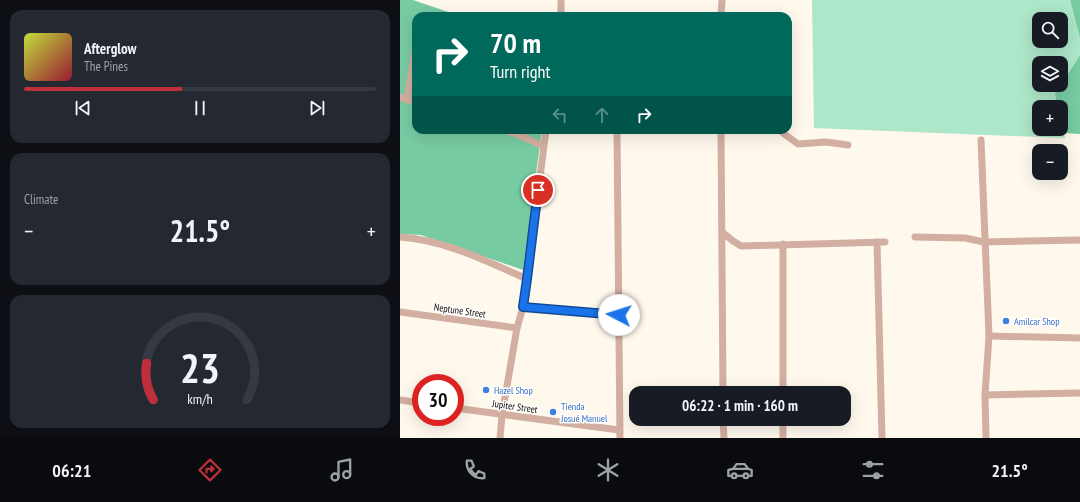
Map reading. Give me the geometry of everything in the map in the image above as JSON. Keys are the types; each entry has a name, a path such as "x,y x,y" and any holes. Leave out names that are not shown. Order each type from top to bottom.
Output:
{"street":[{"path":"561,0 561,12"},
{"path":"721,12 722,0"},
{"path":"404,99 412,62"},
{"path":"517,134 543,146"},
{"path":"500,438 502,415 517,328 523,307 545,134"},
{"path":"617,134 620,438"},
{"path":"721,134 723,386"},
{"path":"784,134 798,144 826,142 848,144"},
{"path":"981,140 988,336 985,394 986,438"},
{"path":"722,232 733,242 741,246 885,242"},
{"path":"400,237 432,241 448,245 527,279"},
{"path":"915,237 965,238 984,242 1080,240"},
{"path":"877,242 882,438"},
{"path":"783,244 783,386"},
{"path":"523,307 619,315"},
{"name":"Neptune Street","path":"400,312 517,328"},
{"path":"988,336 1080,338"},
{"path":"985,394 1080,393"},
{"path":"400,400 412,402"},
{"name":"Jupiter Street","path":"464,409 619,430"},
{"path":"723,426 724,438"},
{"path":"783,426 783,438"}],"green space":[{"path":"400,0 413,0 448,12 412,12 412,134 541,134 523,270 421,235 400,234"},
{"path":"812,0 1070,0 1080,38 1080,55 1068,73 1068,56 1032,56 1032,92 1056,92 1055,94 1056,100 1032,100 1032,136 1064,136 1065,138 814,128"},
{"path":"1070,0 1080,0 1080,38"},
{"path":"1080,55 1080,134 1068,133 1068,100 1056,100 1056,92 1068,92 1068,74"}],"place":[{"name":"Amilcar Shop","path":"1006,321"},
{"name":"Hazel Shop","path":"486,390"},
{"name":"Tienda Josué Manuel","path":"553,412"}],"route":[{"path":"538,190 523,307 619,315"}]}
